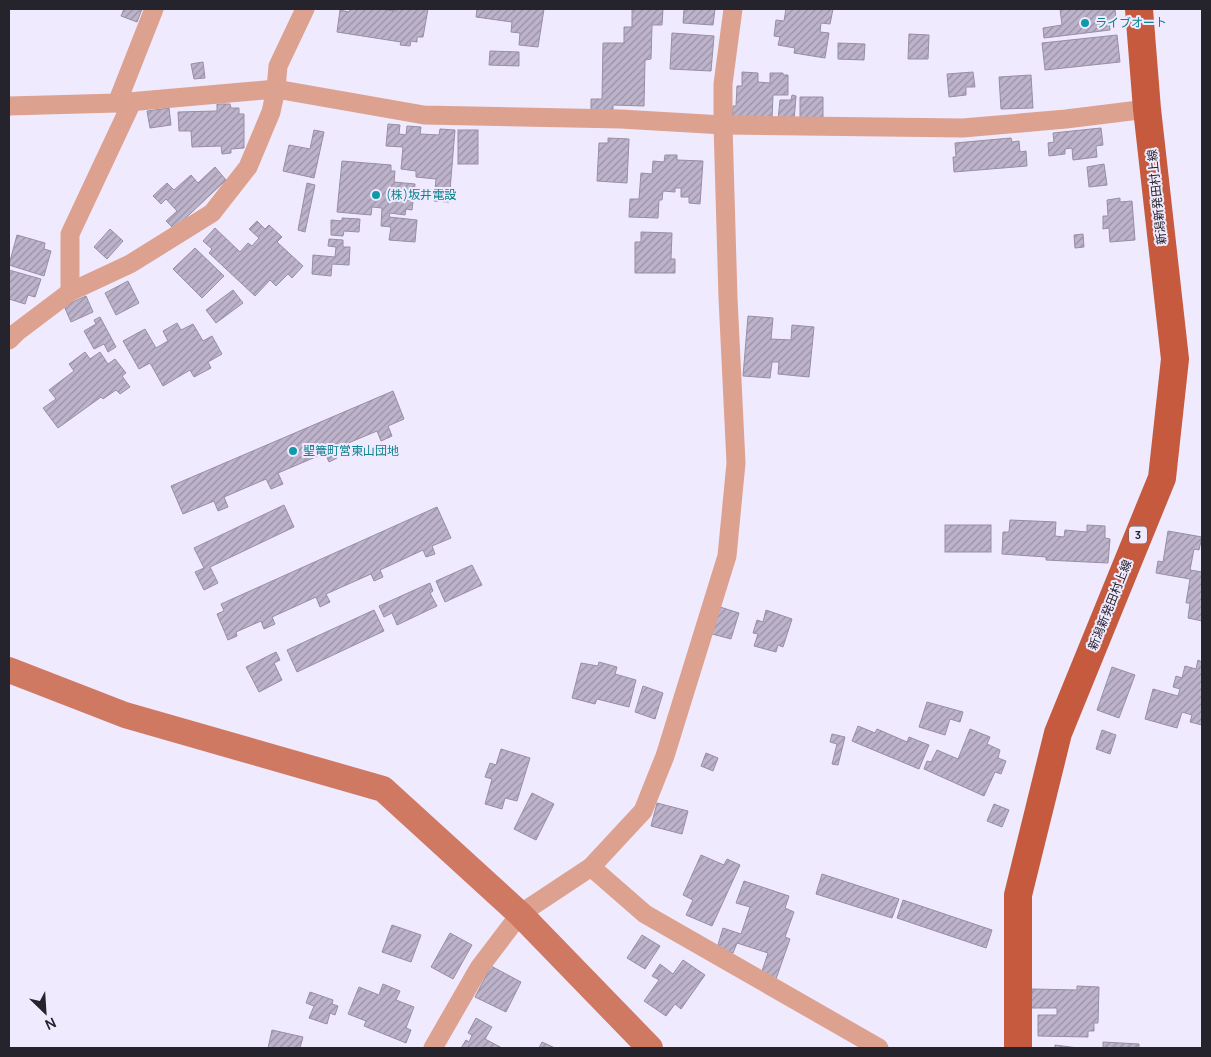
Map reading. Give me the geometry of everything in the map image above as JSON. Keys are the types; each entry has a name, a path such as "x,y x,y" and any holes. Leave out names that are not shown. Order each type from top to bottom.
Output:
{"main road":[{"name":"新潟新発田村上線","path":"1018,1048 1018,895 1058,733 1162,478 1175,359 1147,108 1139,9"}],"street":[{"path":"70,292 70,234 125,103 154,9"},
{"path":"9,340 70,292 130,264 212,213 248,167 271,112 278,66 305,9"},
{"path":"433,1048 479,968 520,914 591,867 643,811 665,756 727,556 736,463 723,84 733,9"},
{"path":"9,106 125,103 276,89 424,115 621,119 723,125 963,128 1066,120 1147,108"},
{"path":"9,670 125,715 383,789 520,914 650,1048"},
{"path":"591,867 645,914 878,1048"}],"building":[{"path":"124,9 142,9 137,22 121,16"},
{"path":"350,9 397,11 397,9 428,9 423,37 417,37 417,42 411,41 410,46 400,45 401,42 337,32 340,10 349,12"},
{"path":"477,9 544,9 538,47 519,45 520,33 511,32 512,22 476,17"},
{"path":"632,9 663,9 662,25 652,25 651,59 645,60 644,106 613,105 613,111 591,111 591,99 602,99 603,43 624,43 624,27 632,27"},
{"path":"684,9 715,9 713,25 683,23"},
{"path":"786,9 833,9 830,24 821,23 820,32 829,33 825,58 794,53 795,48 778,45 780,37 774,36 776,20 784,21"},
{"name":"ライブオート","path":"1060,9 1115,9 1116,20 1109,21 1110,30 1044,38 1043,28 1062,25"},
{"path":"672,33 714,36 711,71 670,69"},
{"path":"909,34 929,35 928,59 908,59"},
{"path":"1117,35 1120,62 1045,70 1042,43"},
{"path":"838,43 865,44 864,60 838,59"},
{"path":"490,51 519,52 519,66 489,65"},
{"path":"203,62 205,78 194,79 191,64"},
{"path":"742,72 758,73 758,82 770,83 770,73 788,75 788,95 773,95 772,119 732,119 733,106 736,106 737,86 742,86"},
{"path":"973,72 975,87 966,87 966,95 949,97 947,74"},
{"path":"1031,75 1033,108 1001,109 999,77"},
{"path":"792,95 796,96 794,121 778,120 780,100 791,100"},
{"path":"800,97 823,97 823,120 800,121"},
{"path":"217,104 230,104 231,108 239,108 239,114 244,114 244,148 231,149 231,153 222,154 221,146 192,147 191,131 179,131 178,112 217,111"},
{"path":"169,108 171,125 150,128 147,111"},
{"path":"388,124 400,125 399,134 406,135 407,126 421,127 420,134 439,135 440,129 455,130 449,202 434,201 436,179 416,177 416,171 401,169 403,147 386,146"},
{"path":"1101,128 1103,145 1096,146 1097,157 1073,160 1072,148 1065,149 1065,154 1049,156 1048,143 1054,142 1053,133"},
{"path":"314,130 324,132 314,178 283,171 289,145 310,149"},
{"path":"458,130 478,130 478,164 458,164"},
{"path":"608,138 629,139 627,183 597,181 599,143 608,143"},
{"path":"1011,138 1012,142 1019,141 1020,152 1026,151 1027,166 954,172 953,157 956,157 955,143"},
{"path":"665,155 677,155 677,160 703,161 700,204 689,203 689,197 681,197 681,188 675,188 675,192 663,191 662,200 659,200 658,218 629,217 630,199 639,199 641,173 652,174 653,161 664,162"},
{"name":"(株)坂井電設","path":"342,161 391,165 391,171 395,171 394,182 415,184 412,210 406,209 405,215 390,213 389,217 417,220 415,242 389,240 391,227 381,226 382,208 372,207 371,215 337,212"},
{"path":"1104,164 1107,185 1089,187 1087,167"},
{"path":"215,167 226,180 174,229 166,221 177,211 166,199 161,204 153,196 167,183 174,190 191,175 198,183"},
{"path":"307,183 315,185 305,232 298,230"},
{"path":"1120,198 1120,202 1132,201 1135,240 1110,242 1109,228 1103,229 1103,216 1108,216 1107,200"},
{"path":"342,218 360,219 359,232 344,231 343,236 331,235 331,220 342,221"},
{"path":"257,221 265,229 269,225 282,237 277,242 303,266 292,278 288,274 276,286 270,280 255,296 209,253 212,249 203,241 215,228 240,252 248,243 252,246 259,238 249,229"},
{"path":"110,229 123,241 107,259 94,247"},
{"path":"641,232 672,233 671,259 675,259 675,273 635,273 635,242 641,242"},
{"path":"1083,234 1084,247 1075,248 1074,235"},
{"path":"17,235 45,243 44,249 51,251 44,276 9,265"},
{"path":"329,239 343,240 343,247 350,247 349,265 332,264 331,276 312,274 313,255 335,257 336,247 328,246"},
{"path":"195,248 224,276 202,298 173,269"},
{"path":"9,270 41,279 35,297 28,295 25,304 9,299"},
{"path":"128,281 139,303 116,315 105,293"},
{"path":"233,290 243,303 216,323 206,310"},
{"path":"86,296 93,312 71,322 64,306"},
{"path":"748,316 773,318 771,339 791,340 792,325 814,327 809,377 778,374 779,362 772,362 770,378 743,376"},
{"path":"100,317 116,347 108,352 104,344 94,349 84,331 96,324 94,320"},
{"path":"177,323 181,330 193,324 203,341 212,336 222,354 208,362 211,368 194,377 190,370 163,386 150,363 139,369 123,341 145,329 156,348 168,341 163,331"},
{"path":"85,352 90,359 100,352 108,364 115,359 126,373 122,376 130,387 120,394 116,390 103,399 101,397 58,428 43,408 56,399 49,390 74,371 69,364"},
{"name":"聖篭町営東山団地","path":"393,391 404,419 388,426 392,436 381,441 377,431 334,449 337,458 329,462 325,453 278,473 283,484 271,489 266,479 224,497 228,507 218,511 214,501 183,514 171,486"},
{"path":"284,505 294,527 210,567 218,583 204,590 195,572 204,568 194,548"},
{"path":"437,507 451,538 432,546 435,554 426,557 423,550 380,570 383,577 374,581 371,574 326,594 330,602 320,607 316,597 272,617 275,624 264,629 261,621 236,632 237,636 228,640 217,614 224,611 221,604"},
{"path":"1010,520 1056,522 1055,536 1064,537 1065,530 1087,532 1087,525 1105,526 1105,538 1110,539 1108,563 1046,560 1046,557 1002,554 1003,532 1009,532"},
{"path":"945,525 991,525 991,552 945,552"},
{"path":"1168,531 1202,537 1199,550 1194,549 1190,570 1202,572 1202,621 1188,618 1190,603 1186,603 1190,579 1156,573 1158,561 1163,562"},
{"path":"472,565 482,585 445,602 436,581"},
{"path":"430,583 433,591 430,593 437,606 397,625 392,613 384,617 379,606"},
{"path":"720,607 739,613 731,639 712,634"},
{"path":"374,610 384,631 297,672 287,650"},
{"path":"766,610 792,619 783,647 778,645 776,652 754,646 758,634 753,633 757,620 763,622"},
{"path":"276,652 280,660 274,663 282,680 259,692 246,667"},
{"path":"1198,660 1202,662 1202,725 1190,722 1192,715 1182,712 1177,728 1145,719 1153,689 1178,696 1180,689 1173,687 1176,676 1182,678 1185,666 1196,669"},
{"path":"599,662 617,667 615,674 636,680 629,707 597,699 595,704 572,698 581,663 598,666"},
{"path":"1112,667 1135,675 1119,718 1097,710"},
{"path":"643,686 663,693 655,719 635,712"},
{"path":"927,702 963,712 960,722 950,719 945,735 919,727"},
{"path":"858,726 875,733 877,729 907,742 909,737 929,745 919,769 852,741"},
{"path":"970,729 990,737 987,744 1000,750 998,758 1006,761 1001,774 995,772 984,796 924,769 927,761 931,762 937,750 958,759"},
{"path":"1102,730 1116,735 1110,754 1096,749"},
{"path":"832,734 845,737 838,765 832,764 837,744 830,742"},
{"path":"501,749 530,758 517,801 505,798 502,809 485,804 492,779 485,777 490,763 496,765"},
{"path":"706,753 718,758 713,771 701,766"},
{"path":"532,793 554,804 536,840 514,829"},
{"path":"657,803 688,811 682,834 651,826"},
{"path":"994,804 1009,810 1002,827 987,821"},
{"path":"701,855 724,865 727,859 740,865 712,926 686,915 693,900 683,895"},
{"path":"822,874 899,899 892,918 816,894"},
{"path":"744,881 789,896 785,908 794,912 785,937 790,939 776,979 761,974 768,953 737,943 733,953 717,948 723,928 741,934 750,907 736,903"},
{"path":"903,900 992,930 986,948 897,918"},
{"path":"392,925 421,935 411,962 382,952"},
{"path":"450,933 472,945 453,979 431,967"},
{"path":"642,935 660,946 645,969 627,958"},
{"path":"683,960 705,975 681,1009 675,1004 666,1016 644,1001 659,980 652,976 660,964 673,974"},
{"path":"491,966 521,982 506,1012 475,997"},
{"path":"383,984 400,991 396,1000 414,1007 406,1028 411,1030 406,1043 364,1026 366,1021 348,1014 359,987 379,995"},
{"path":"1077,986 1099,987 1098,1023 1094,1023 1094,1031 1088,1031 1088,1037 1038,1036 1038,1015 1057,1015 1057,1008 1031,1008 1032,989 1077,990"},
{"path":"310,992 333,1000 332,1004 338,1006 335,1015 330,1013 327,1024 309,1018 314,1006 306,1003"},
{"path":"476,1018 492,1027 485,1039 502,1048 461,1048 466,1040 469,1042 472,1035 468,1033"},
{"path":"272,1030 303,1037 300,1048 268,1048"},
{"path":"542,1042 555,1048 539,1048"},
{"path":"1103,1042 1139,1044 1139,1048 1103,1048"},
{"path":"1055,1045 1078,1048 1055,1048"}],"place":[{"name":"ライブオート","path":"1085,23"},
{"name":"(株)坂井電設","path":"376,195"},
{"name":"聖篭町営東山団地","path":"293,451"}]}
